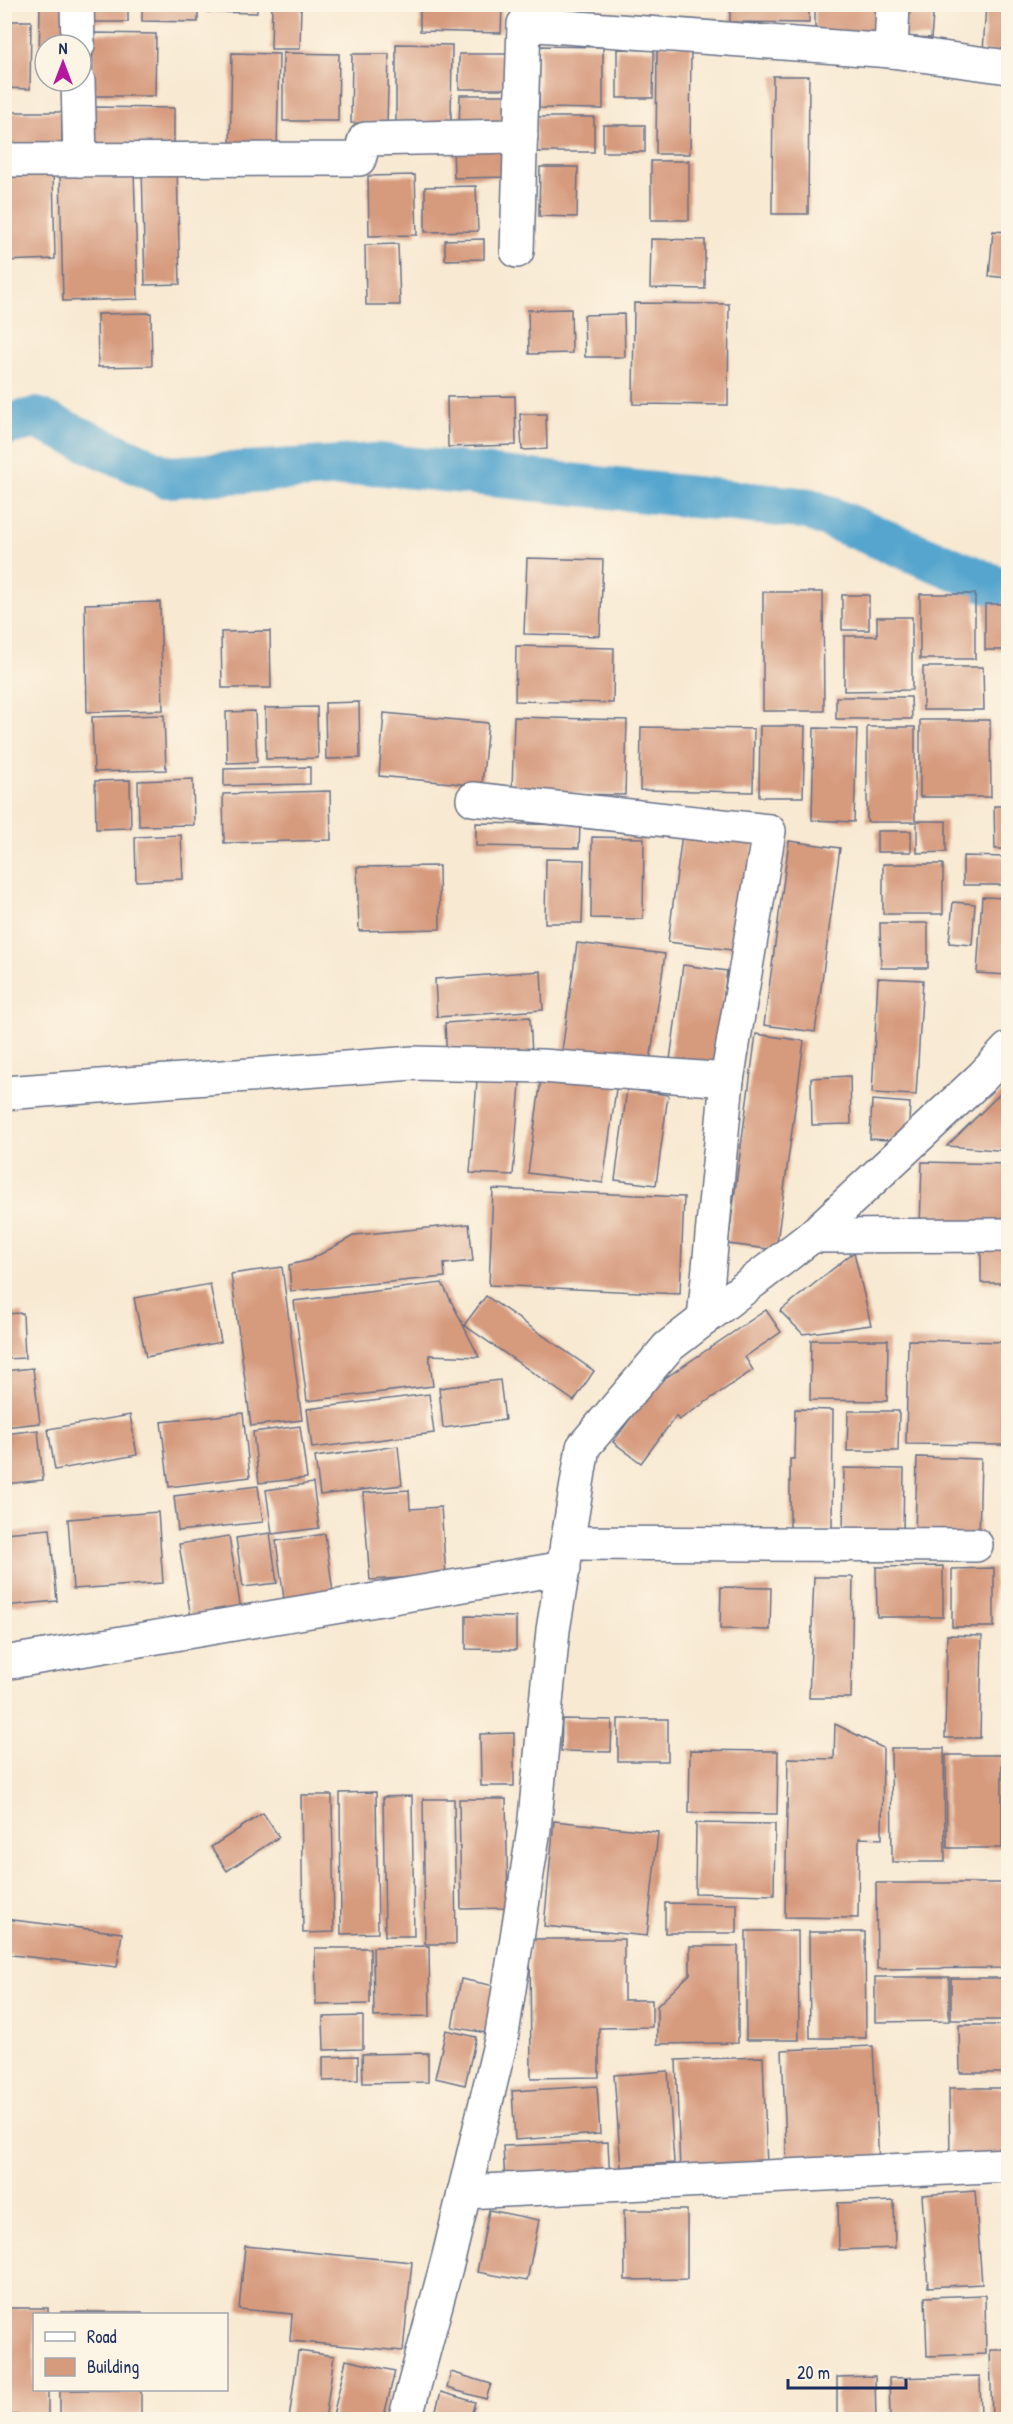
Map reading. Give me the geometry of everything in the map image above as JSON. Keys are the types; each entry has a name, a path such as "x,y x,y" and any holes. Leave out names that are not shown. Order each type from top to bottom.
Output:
{"street":[{"path":"77,4 78,33"},
{"path":"891,51 893,4"},
{"path":"517,251 524,24 891,51 1008,67"},
{"path":"78,93 80,160"},
{"path":"4,160 359,159 365,139 521,136"},
{"path":"473,798 769,831 727,1080 704,1319"},
{"path":"405,2420 501,2040 534,1829 553,1630 583,1447 668,1347 812,1236 983,1076 1008,1049"},
{"path":"4,1093 413,1063 542,1066 727,1080"},
{"path":"812,1236 1008,1236"},
{"path":"4,1663 565,1555 976,1545"},
{"path":"464,2192 1008,2165"}],"building":[{"path":"40,4 68,4 67,33 40,33"},
{"path":"90,4 128,4 128,22 90,22"},
{"path":"142,4 198,4 198,22 142,21"},
{"path":"208,4 257,4 257,13 208,12"},
{"path":"272,4 301,4 300,49 271,49"},
{"path":"420,4 502,4 501,33 420,31"},
{"path":"519,4 584,4 584,11 519,10"},
{"path":"730,4 809,4 809,23 730,22"},
{"path":"815,4 879,4 879,33 815,33"},
{"path":"901,4 934,4 931,38 899,36"},
{"path":"986,4 1008,4 1008,53 983,52"},
{"path":"4,21 31,21 30,89 4,88"},
{"path":"93,33 156,34 155,96 92,96"},
{"path":"396,44 452,45 451,123 396,122"},
{"path":"657,45 691,46 690,154 656,154"},
{"path":"540,46 603,47 603,109 539,108"},
{"path":"617,49 654,50 653,98 617,98"},
{"path":"232,53 279,54 277,150 230,150"},
{"path":"283,53 339,54 338,121 283,121"},
{"path":"352,54 389,54 387,124 351,123"},
{"path":"459,54 513,54 513,89 459,89"},
{"path":"773,76 809,76 808,214 772,214"},
{"path":"460,95 511,95 511,130 459,130"},
{"path":"90,107 174,108 174,154 89,152"},
{"path":"4,112 62,112 62,156 4,156"},
{"path":"536,117 594,117 594,152 536,152"},
{"path":"603,125 645,125 645,152 603,152"},
{"path":"511,144 511,177 454,178 453,146"},
{"path":"651,161 689,161 689,220 651,220"},
{"path":"177,167 180,284 145,285 142,168"},
{"path":"540,167 578,167 577,217 539,216"},
{"path":"53,171 55,259 4,261 4,172"},
{"path":"134,171 138,299 63,301 60,173"},
{"path":"415,175 417,235 369,236 368,176"},
{"path":"476,186 478,231 425,232 425,187"},
{"path":"993,231 1008,232 1008,278 989,276"},
{"path":"484,239 484,259 445,260 445,240"},
{"path":"651,239 705,240 705,289 650,288"},
{"path":"398,244 400,305 366,305 365,245"},
{"path":"634,303 729,304 728,405 633,404"},
{"path":"571,309 572,353 529,354 528,310"},
{"path":"151,313 152,366 98,367 97,314"},
{"path":"624,314 625,357 585,357 584,315"},
{"path":"515,396 516,445 448,447 447,397"},
{"path":"520,414 546,414 547,449 522,450"},
{"path":"527,558 603,560 600,636 524,634"},
{"path":"763,592 823,592 824,711 763,711"},
{"path":"920,594 975,594 975,659 920,659"},
{"path":"842,595 869,595 869,630 842,630"},
{"path":"160,602 163,710 87,712 85,604"},
{"path":"985,604 1008,604 1008,650 985,650"},
{"path":"877,617 912,617 912,690 844,691 844,636 877,636"},
{"path":"270,631 271,688 222,688 221,632"},
{"path":"516,646 614,648 613,703 515,701"},
{"path":"923,667 983,667 984,710 923,710"},
{"path":"836,697 911,697 912,719 836,719"},
{"path":"359,702 360,758 326,759 325,703"},
{"path":"317,707 318,758 266,759 265,708"},
{"path":"255,711 257,762 227,763 226,712"},
{"path":"384,713 488,723 482,786 379,776"},
{"path":"164,715 166,770 94,772 92,717"},
{"path":"514,717 627,720 625,795 512,793"},
{"path":"920,720 990,720 991,797 920,797"},
{"path":"760,726 805,726 803,797 759,797"},
{"path":"641,727 754,729 753,792 640,790"},
{"path":"867,727 915,727 915,822 867,822"},
{"path":"814,728 857,729 854,822 812,820"},
{"path":"310,767 310,784 224,786 224,769"},
{"path":"193,779 194,825 139,826 138,781"},
{"path":"130,780 131,828 96,829 95,781"},
{"path":"330,791 331,840 224,843 223,794"},
{"path":"994,806 1008,806 1008,849 995,849"},
{"path":"917,821 946,821 946,852 917,853"},
{"path":"476,823 580,825 579,848 476,846"},
{"path":"877,831 911,831 911,852 877,852"},
{"path":"682,834 754,844 740,951 668,942"},
{"path":"181,835 183,879 136,881 135,837"},
{"path":"592,837 644,838 643,919 591,918"},
{"path":"789,841 840,848 815,1032 764,1025"},
{"path":"963,856 1008,857 1008,885 963,885"},
{"path":"546,859 584,860 582,923 545,923"},
{"path":"883,864 943,864 943,914 883,914"},
{"path":"439,866 440,929 359,931 357,867"},
{"path":"982,897 1008,898 1008,975 977,973"},
{"path":"953,902 975,904 972,945 949,943"},
{"path":"880,923 928,923 928,968 881,968"},
{"path":"577,943 665,954 649,1069 561,1058"},
{"path":"683,965 727,971 715,1066 670,1060"},
{"path":"541,971 543,1010 437,1017 435,979"},
{"path":"878,978 923,980 916,1095 872,1093"},
{"path":"530,1017 532,1055 447,1061 445,1023"},
{"path":"756,1034 804,1041 776,1250 728,1244"},
{"path":"478,1067 521,1070 513,1175 470,1173"},
{"path":"542,1072 617,1082 603,1183 528,1173"},
{"path":"850,1076 851,1124 812,1125 811,1078"},
{"path":"1008,1086 1008,1151 947,1146"},
{"path":"627,1089 668,1095 656,1185 615,1180"},
{"path":"872,1100 910,1103 908,1141 870,1139"},
{"path":"922,1162 1008,1164 1008,1230 920,1228"},
{"path":"493,1189 684,1197 680,1294 489,1285"},
{"path":"469,1224 473,1261 444,1264 445,1277 291,1291 289,1265 310,1260 355,1235"},
{"path":"981,1240 1008,1240 1008,1283 981,1283"},
{"path":"854,1252 871,1325 803,1334 780,1311"},
{"path":"282,1267 302,1420 251,1426 231,1274"},
{"path":"442,1283 479,1357 429,1355 433,1386 307,1401 294,1301"},
{"path":"210,1284 221,1342 146,1357 134,1298"},
{"path":"486,1296 594,1371 574,1401 464,1325"},
{"path":"766,1310 781,1332 745,1357 753,1370 679,1420 676,1416 641,1463 613,1442 655,1385"},
{"path":"23,1313 25,1358 4,1359 4,1314"},
{"path":"811,1340 888,1340 887,1401 810,1400"},
{"path":"908,1340 1006,1342 1004,1445 906,1444"},
{"path":"33,1368 40,1423 4,1427 4,1371"},
{"path":"500,1380 505,1420 443,1428 439,1388"},
{"path":"429,1394 434,1433 312,1448 307,1409"},
{"path":"795,1409 833,1410 832,1530 790,1529 790,1459 794,1459"},
{"path":"848,1411 899,1411 898,1451 847,1451"},
{"path":"243,1413 250,1477 169,1487 161,1422"},
{"path":"130,1415 137,1455 55,1470 48,1429"},
{"path":"300,1426 307,1478 259,1483 253,1432"},
{"path":"38,1430 43,1480 4,1484 4,1434"},
{"path":"398,1446 402,1485 320,1495 315,1457"},
{"path":"917,1457 981,1459 979,1539 915,1538"},
{"path":"844,1468 904,1469 903,1535 843,1534"},
{"path":"313,1483 319,1528 272,1534 266,1490"},
{"path":"258,1486 263,1522 178,1531 174,1496"},
{"path":"409,1490 410,1509 441,1507 446,1575 370,1580 363,1493"},
{"path":"158,1512 163,1583 73,1589 68,1519"},
{"path":"50,1529 57,1601 4,1606 4,1533"},
{"path":"270,1533 277,1583 243,1587 236,1538"},
{"path":"325,1534 333,1592 284,1599 276,1541"},
{"path":"229,1536 241,1610 191,1618 179,1544"},
{"path":"943,1566 943,1617 877,1617 876,1567"},
{"path":"994,1568 994,1627 952,1627 952,1569"},
{"path":"814,1577 853,1577 851,1698 809,1698"},
{"path":"721,1587 771,1588 770,1630 720,1629"},
{"path":"466,1616 516,1617 516,1650 466,1649"},
{"path":"947,1635 982,1636 980,1738 945,1738"},
{"path":"562,1719 612,1720 611,1752 561,1751"},
{"path":"618,1719 668,1719 668,1761 618,1761"},
{"path":"835,1724 883,1748 882,1839 859,1838 858,1918 785,1917 788,1758 834,1759"},
{"path":"514,1733 514,1786 481,1786 480,1734"},
{"path":"891,1748 944,1748 945,1862 892,1862"},
{"path":"690,1750 778,1751 777,1814 689,1813"},
{"path":"946,1755 1002,1755 1002,1848 947,1848"},
{"path":"376,1792 378,1933 341,1934 340,1793"},
{"path":"301,1795 332,1795 334,1932 303,1933"},
{"path":"412,1796 414,1936 385,1936 383,1797"},
{"path":"423,1799 454,1799 456,1944 425,1944"},
{"path":"459,1799 506,1799 508,1908 461,1909"},
{"path":"263,1813 279,1837 227,1871 211,1847"},
{"path":"554,1821 658,1832 647,1936 544,1926"},
{"path":"696,1823 775,1824 774,1895 695,1893"},
{"path":"876,1883 1008,1883 1008,1968 877,1969"},
{"path":"665,1903 737,1904 737,1933 665,1933"},
{"path":"4,1919 122,1933 117,1967 4,1954"},
{"path":"746,1931 798,1931 799,2040 746,2040"},
{"path":"809,1932 865,1932 866,2038 810,2038"},
{"path":"530,1939 624,1939 624,2000 652,2000 652,2027 599,2028 599,2077 531,2078"},
{"path":"429,1946 430,2016 374,2017 373,1947"},
{"path":"690,1946 738,1946 738,2043 657,2044 657,2006 690,1974"},
{"path":"315,1948 370,1948 370,2004 316,2005"},
{"path":"875,1977 949,1977 949,2021 875,2022"},
{"path":"951,1978 1008,1978 1008,2020 951,2020"},
{"path":"461,1979 495,1986 486,2033 452,2027"},
{"path":"363,2016 363,2049 324,2050 323,2017"},
{"path":"959,2025 1008,2025 1008,2073 960,2073"},
{"path":"446,2030 476,2037 465,2085 435,2078"},
{"path":"873,2046 879,2164 787,2168 782,2050"},
{"path":"428,2053 428,2082 363,2083 362,2054"},
{"path":"358,2056 358,2080 323,2081 323,2057"},
{"path":"763,2057 767,2168 680,2171 676,2060"},
{"path":"668,2071 674,2163 621,2167 614,2075"},
{"path":"597,2086 600,2134 515,2140 512,2091"},
{"path":"949,2088 1008,2088 1008,2160 950,2161"},
{"path":"608,2142 610,2180 505,2184 503,2146"},
{"path":"975,2191 982,2284 928,2287 922,2195"},
{"path":"894,2201 895,2248 839,2250 838,2203"},
{"path":"489,2210 539,2220 527,2281 477,2272"},
{"path":"624,2210 687,2210 687,2279 625,2280"},
{"path":"245,2246 412,2262 403,2351 290,2341 292,2314 239,2309"},
{"path":"985,2295 986,2354 927,2356 925,2297"},
{"path":"4,2308 48,2308 48,2313 33,2313 33,2391 48,2391 48,2415 4,2415"},
{"path":"61,2312 142,2312 142,2313"},
{"path":"990,2350 1008,2350 1008,2420 992,2420"},
{"path":"298,2351 334,2356 325,2420 289,2420"},
{"path":"346,2360 395,2371 383,2420 332,2420"},
{"path":"451,2372 491,2384 486,2399 447,2388"},
{"path":"875,2376 876,2420 837,2420 837,2377"},
{"path":"980,2376 981,2420 890,2420 889,2378"},
{"path":"60,2391 141,2391 141,2420 60,2420"},
{"path":"441,2392 475,2402 470,2420 433,2420"}],"waterway":[{"path":"4,425 36,418 167,477 376,464 809,509 1008,591"}]}
